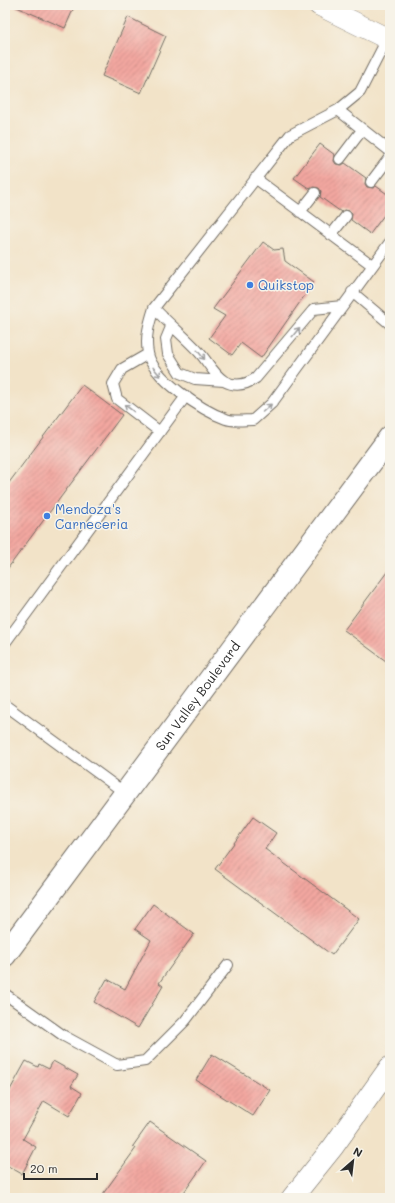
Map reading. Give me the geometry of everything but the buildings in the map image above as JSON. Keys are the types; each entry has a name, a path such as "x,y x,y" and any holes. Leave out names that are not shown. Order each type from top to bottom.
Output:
{"main road":[{"name":"Sun Valley Boulevard","path":"5,955 390,437"}],"street":[{"path":"319,5 389,40"},
{"path":"292,1198 333,1147 390,1067"}],"lane":[{"path":"389,40 360,92 338,110 290,135 154,308 147,332 148,354 154,368 166,381 202,408 227,420 253,420 272,403 390,242"},
{"path":"338,110 390,151"},
{"path":"340,159 362,130"},
{"path":"371,182 390,157"},
{"path":"256,178 372,266"},
{"path":"300,212 315,193"},
{"path":"331,235 346,216"},
{"path":"352,292 390,324"},
{"path":"171,327 166,339 168,354 180,373 195,379 224,381 236,385 247,384 265,369 314,309 342,306"},
{"path":"154,308 171,327 198,351 224,381"},
{"path":"148,354 122,369 113,384 117,400 160,432"},
{"path":"5,643 186,396"},
{"path":"5,705 125,793"},
{"path":"5,994 64,1036 117,1065 145,1061 185,1021 228,965"}],"place":[{"name":"Quikstop","path":"250,285"},
{"name":"Mendoza's Carneceria","path":"47,516"}]}
